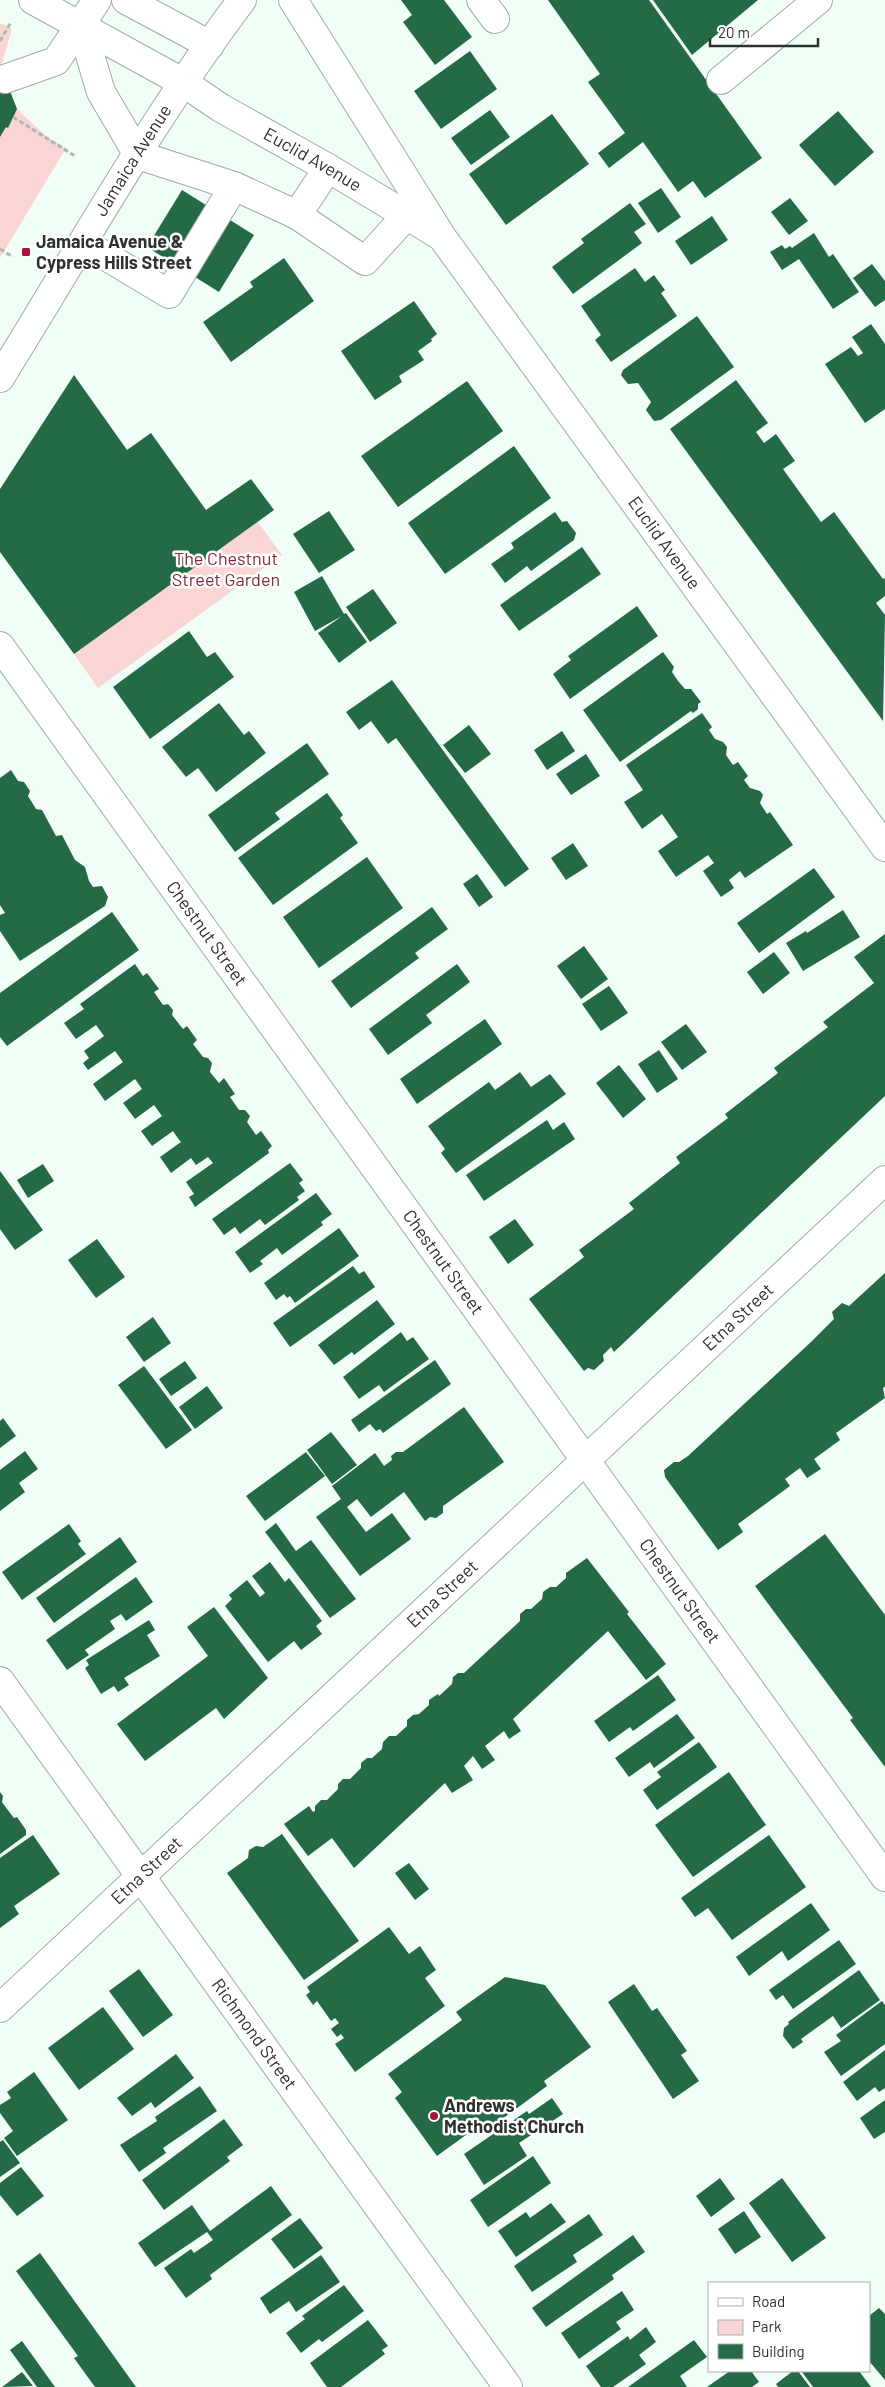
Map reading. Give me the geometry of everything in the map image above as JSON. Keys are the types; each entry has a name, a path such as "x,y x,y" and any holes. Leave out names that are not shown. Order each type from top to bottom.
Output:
{"street":[{"name":"Euclid Avenue","path":"33,0 184,83 221,108 328,168 442,237"},
{"path":"5,79 56,61 97,0"},
{"path":"126,0 210,45"},
{"name":"Jamaica Avenue","path":"0,378 184,83 242,0"},
{"name":"Euclid Avenue","path":"293,0 442,237 885,847"},
{"path":"721,80 818,0"},
{"path":"81,25 101,92 138,155 234,186 297,215 366,261 406,216"},
{"path":"297,215 328,168"},
{"path":"84,243 169,294 234,186"},
{"name":"Chestnut Street","path":"0,646 885,1877"},
{"name":"Etna Street","path":"0,2008 885,1180"},
{"name":"Richmond Street","path":"0,1681 508,2387"}],"path":[{"path":"0,41 11,22"},
{"path":"13,117 75,156"},
{"path":"0,248 13,256"}],"green space":[{"path":"0,23 12,29 1,67 17,109 47,137 66,148 0,258"},
{"name":"The Chestnut Street Garden","path":"257,521 282,555 98,688 74,654"}],"building":[{"path":"401,0 444,0 472,37 435,65 403,22 412,15"},
{"path":"548,0 649,0 762,158 705,198 693,181 678,192 643,142 609,168 598,153 625,133 588,82 600,74"},
{"path":"653,0 758,0 692,55"},
{"path":"470,51 497,89 441,129 414,91"},
{"path":"0,65 17,109 8,128 6,127 0,137"},
{"path":"490,110 510,137 471,165 451,138"},
{"path":"838,111 874,152 835,186 799,145"},
{"path":"552,114 589,164 506,225 469,174"},
{"path":"661,188 681,217 658,233 638,203"},
{"path":"182,190 254,235 219,292 147,247"},
{"path":"790,198 808,221 789,235 771,212"},
{"path":"630,203 646,224 634,232 642,243 573,294 552,267 584,243 581,239"},
{"path":"712,216 728,240 691,265 675,241"},
{"path":"814,233 829,257 833,254 859,292 833,309 799,259 782,270 770,252 782,245 785,249 790,246 792,248"},
{"path":"284,258 314,301 231,362 203,322 253,287 250,282"},
{"path":"872,264 885,281 885,300 875,307 853,278"},
{"path":"635,268 645,282 654,275 665,290 661,293 677,316 611,362 595,340 601,335 581,306"},
{"path":"414,301 437,334 431,339 432,341 418,351 424,360 399,376 402,382 375,400 341,351"},
{"path":"697,316 734,367 661,420 654,421 646,410 651,402 638,383 628,384 621,375 623,370"},
{"path":"871,324 885,344 885,409 865,423 825,364 851,347 858,356 863,353 852,337"},
{"path":"74,375 127,450 151,433 206,510 251,479 274,510 74,654 0,552 0,489"},
{"path":"736,380 768,423 756,432 764,443 776,434 795,461 783,469 821,522 834,512 883,579 885,578 885,596 876,603 885,615 883,721 670,429"},
{"path":"467,381 503,431 398,507 361,456"},
{"path":"514,446 551,498 445,574 408,523"},
{"path":"329,511 355,550 319,573 293,534"},
{"path":"555,512 562,522 567,521 576,533 574,540 531,571 527,566 505,583 491,564 514,548 511,543"},
{"path":"582,547 601,574 519,631 500,605"},
{"path":"322,576 344,614 346,613 367,642 339,663 318,633 342,616 315,631 294,592"},
{"path":"373,589 397,623 370,642 346,607"},
{"path":"637,606 658,636 570,699 553,674 571,660 568,656"},
{"path":"189,631 207,657 215,652 234,677 150,739 113,687"},
{"path":"663,652 674,667 672,672 678,681 685,689 691,689 701,702 698,704 698,709 693,713 691,711 620,762 583,710"},
{"path":"392,680 529,869 505,887 396,738 388,744 371,721 359,730 346,712"},
{"path":"219,703 244,735 249,731 266,753 216,792 198,768 186,777 162,747"},
{"path":"702,713 712,727 709,730 715,739 723,742 727,747 726,755 733,765 738,762 748,776 744,780 750,788 760,791 763,795 760,803 767,814 770,812 793,845 745,878 740,871 729,880 734,888 721,897 703,871 714,863 708,855 676,877 658,851 678,837 662,814 642,829 624,802 643,790 626,765"},
{"path":"469,725 491,754 465,773 443,745"},
{"path":"562,731 575,751 547,770 534,750"},
{"path":"307,743 329,774 275,813 280,819 235,852 208,815"},
{"path":"586,754 600,776 571,795 556,774"},
{"path":"11,770 18,781 24,782 30,791 28,796 36,809 42,810 56,836 62,835 75,860 85,867 93,887 102,886 108,897 105,906 20,961 0,931 0,915 5,913 0,905 0,778"},
{"path":"327,793 343,815 340,818 358,843 273,905 238,858"},
{"path":"573,843 588,866 566,880 551,858"},
{"path":"367,857 403,908 319,968 283,917"},
{"path":"814,868 835,897 759,953 737,923"},
{"path":"477,874 493,897 479,907 463,884"},
{"path":"432,907 448,929 415,953 419,958 351,1008 331,981"},
{"path":"843,910 860,937 803,971 786,943 806,931 807,933"},
{"path":"112,912 139,950 7,1046 0,1037 0,993"},
{"path":"885,934 885,1096 614,1352 611,1347 603,1355 604,1361 594,1370 588,1368 584,1371 529,1299 584,1257 579,1250 634,1209 629,1203 680,1163 676,1157 728,1118 725,1114 778,1073 774,1068 828,1027 823,1022 874,983 854,957"},
{"path":"584,946 608,979 581,999 557,966"},
{"path":"774,952 790,973 763,994 747,972"},
{"path":"135,964 143,976 147,973 159,989 154,992 163,1005 168,1004 173,1010 172,1015 183,1029 187,1026 197,1040 193,1044 203,1057 208,1058 212,1063 210,1072 219,1083 224,1078 235,1094 230,1097 239,1110 245,1110 250,1116 247,1122 256,1135 261,1131 272,1146 268,1150 269,1153 195,1207 189,1197 194,1194 186,1182 213,1163 208,1157 196,1165 191,1158 171,1173 160,1157 181,1142 173,1131 152,1146 141,1131 162,1116 154,1105 135,1119 123,1103 142,1089 135,1079 105,1101 93,1084 123,1062 115,1051 88,1070 83,1063 89,1058 84,1051 104,1036 96,1025 76,1039 64,1023 84,1009 80,1004"},
{"path":"457,964 470,982 426,1015 432,1023 388,1055 369,1029"},
{"path":"609,986 628,1013 601,1031 582,1004"},
{"path":"485,1019 502,1044 417,1104 400,1079"},
{"path":"686,1024 707,1052 682,1070 661,1042"},
{"path":"659,1050 678,1079 657,1093 638,1064"},
{"path":"619,1065 646,1099 623,1118 596,1083"},
{"path":"520,1072 531,1087 550,1074 566,1094 456,1173 441,1153 445,1149 428,1126 489,1082 495,1090"},
{"path":"547,1120 553,1130 564,1122 575,1139 484,1201 466,1175"},
{"path":"290,1163 303,1180 299,1183 305,1191 297,1197 299,1200 265,1225 260,1219 240,1234 235,1227 224,1235 212,1219"},
{"path":"43,1164 54,1181 28,1198 17,1180"},
{"path":"0,1171 43,1230 15,1250 0,1229"},
{"path":"316,1193 332,1214 321,1222 323,1225 282,1255 277,1248 260,1261 263,1264 250,1273 235,1252"},
{"path":"515,1219 534,1245 508,1264 489,1237"},
{"path":"339,1228 359,1256 295,1303 290,1296 287,1298 284,1294 276,1300 264,1283"},
{"path":"97,1239 125,1277 96,1298 68,1260"},
{"path":"353,1266 359,1274 364,1271 375,1287 290,1347 273,1323"},
{"path":"885,1273 885,1387 883,1388 885,1398 836,1433 840,1440 814,1459 821,1469 807,1478 800,1468 785,1479 790,1486 738,1524 743,1532 718,1550 665,1477 664,1470 674,1462 679,1462 688,1456 811,1342 834,1319 832,1312 842,1303 849,1306"},
{"path":"377,1300 395,1324 354,1355 352,1352 334,1365 318,1345"},
{"path":"153,1317 171,1343 144,1362 126,1337"},
{"path":"401,1332 407,1341 413,1337 429,1359 384,1392 379,1385 359,1399 343,1377"},
{"path":"435,1360 451,1384 383,1433 380,1429 376,1431 370,1424 359,1432 351,1420"},
{"path":"185,1361 197,1378 171,1396 159,1379"},
{"path":"144,1366 192,1430 166,1449 118,1385"},
{"path":"207,1386 223,1408 195,1429 179,1407"},
{"path":"464,1407 504,1462 443,1506 443,1513 436,1518 430,1517 425,1521 404,1492 371,1517 357,1499 347,1507 366,1532 392,1513 411,1539 360,1576 316,1517 341,1499 332,1486 375,1453 384,1466 392,1460 391,1456 396,1452 403,1452"},
{"path":"3,1418 16,1436 0,1448 0,1421"},
{"path":"331,1432 357,1465 332,1484 307,1450"},
{"path":"25,1451 38,1469 19,1483 25,1492 0,1511 0,1470"},
{"path":"306,1452 325,1476 265,1521 246,1496"},
{"path":"276,1523 296,1551 311,1540 356,1599 330,1618 265,1532"},
{"path":"69,1524 81,1541 78,1544 86,1554 22,1600 2,1572"},
{"path":"825,1534 885,1615 885,1767 850,1720 853,1718 755,1586"},
{"path":"120,1537 137,1562 54,1623 36,1598"},
{"path":"587,1558 666,1664 646,1680 608,1631 513,1719 521,1731 509,1739 504,1731 485,1746 495,1760 482,1769 473,1756 464,1766 473,1780 452,1793 445,1783 354,1868 332,1838 308,1856 284,1824 309,1806 313,1812 315,1811 315,1806 321,1800 327,1800 338,1789 338,1784 343,1779 350,1779 361,1768 361,1763 367,1758 372,1758 382,1749 383,1742 389,1736 396,1736 407,1726 407,1720 413,1715 419,1714 429,1705 429,1700 438,1694 439,1696 452,1684 453,1677 458,1673 464,1673 520,1621 520,1614 526,1609 531,1609 542,1599 543,1592 550,1587 556,1587 566,1578 566,1573"},
{"path":"270,1562 285,1582 289,1578 322,1621 316,1626 322,1634 301,1650 294,1641 268,1662 225,1606 232,1599 229,1595 247,1580 260,1597 265,1593 252,1576"},
{"path":"136,1577 153,1602 126,1621 121,1614 110,1621 115,1629 85,1650 89,1655 67,1670 46,1640"},
{"path":"214,1607 268,1678 224,1719 216,1708 145,1761 117,1724 208,1656 187,1627"},
{"path":"149,1620 155,1630 147,1635 160,1656 124,1678 129,1685 118,1692 114,1686 101,1694 85,1668 89,1665 86,1660"},
{"path":"658,1675 676,1700 633,1731 630,1727 609,1742 594,1721"},
{"path":"677,1714 695,1738 654,1768 650,1762 629,1777 615,1758"},
{"path":"699,1742 717,1767 657,1810 643,1790 661,1777 657,1772"},
{"path":"729,1772 766,1825 693,1877 655,1825"},
{"path":"0,1792 3,1796 2,1802 14,1818 17,1817 26,1830 26,1835 0,1854"},
{"path":"282,1834 359,1941 304,1980 227,1873 248,1858 249,1850 256,1846 263,1847"},
{"path":"33,1835 60,1874 14,1906 19,1914 0,1928 0,1858"},
{"path":"769,1835 806,1887 732,1940 708,1908 695,1917 681,1898"},
{"path":"409,1863 429,1889 415,1900 395,1873"},
{"path":"811,1903 830,1930 788,1961 782,1951 749,1976 736,1957"},
{"path":"389,1927 409,1954 420,1946 436,1970 425,1978 445,2006 355,2072 335,2044 344,2038 341,2034 337,2037 331,2029 339,2023 335,2018 331,2021 317,2001 313,2005 306,1995 310,1992 307,1987"},
{"path":"839,1940 856,1964 793,2009 783,1995 776,2000 769,1990"},
{"path":"139,1969 173,2015 143,2037 109,1991"},
{"path":"859,1970 880,2000 841,2028 833,2016 801,2039 803,2042 793,2049 783,2036 784,2028 789,2024 788,2022"},
{"path":"505,1977 545,1985 591,2047 544,2081 547,2086 486,2131 481,2124 437,2156 395,2098 402,2092 388,2074 462,2020 456,2012"},
{"path":"634,1984 652,2011 657,2008 687,2051 681,2055 699,2081 673,2099 608,2002"},
{"path":"882,2001 885,2005 885,2044 841,2076 824,2052 841,2041 836,2035"},
{"path":"103,2007 134,2049 79,2090 48,2048"},
{"path":"885,2050 885,2088 879,2092 875,2087 857,2101 843,2082"},
{"path":"176,2054 194,2078 155,2108 151,2102 132,2116 117,2098"},
{"path":"34,2072 68,2120 17,2156 4,2138 13,2131 0,2113 0,2105 11,2098 7,2092"},
{"path":"200,2086 217,2111 163,2148 166,2153 139,2172 120,2145 157,2121 155,2117"},
{"path":"552,2098 563,2114 519,2143 527,2156 484,2185 464,2154 527,2111 529,2114"},
{"path":"885,2100 885,2132 874,2139 860,2118"},
{"path":"224,2119 243,2145 227,2157 230,2161 164,2210 142,2180"},
{"path":"3,2140 20,2163 0,2177 0,2142"},
{"path":"533,2156 551,2183 488,2227 470,2200"},
{"path":"21,2167 44,2196 17,2216 0,2195 0,2183"},
{"path":"720,2178 735,2199 711,2217 696,2196"},
{"path":"782,2178 826,2238 792,2262 749,2203"},
{"path":"271,2186 292,2215 210,2275 212,2279 186,2298 164,2268 191,2249 194,2253 213,2240 207,2232 155,2267 138,2243 192,2205 210,2231"},
{"path":"551,2203 566,2222 516,2257 498,2231 526,2212 530,2218"},
{"path":"744,2211 761,2237 735,2254 718,2229"},
{"path":"589,2214 603,2235 573,2255 577,2262 532,2292 514,2266"},
{"path":"300,2218 323,2248 294,2269 271,2239"},
{"path":"633,2235 645,2252 612,2275 614,2279 546,2327 532,2308"},
{"path":"40,2253 136,2387 95,2387 74,2358 78,2356 16,2271"},
{"path":"321,2255 340,2282 296,2312 289,2301 270,2314 260,2298"},
{"path":"344,2285 364,2311 322,2342 319,2339 301,2353 286,2333 305,2319 302,2316"},
{"path":"622,2291 634,2310 616,2322 621,2329 579,2359 561,2333"},
{"path":"879,2308 885,2314 885,2380 870,2362 870,2315"},
{"path":"368,2320 388,2346 382,2350 385,2354 341,2387 327,2387 310,2363"},
{"path":"646,2327 656,2342 639,2355 646,2364 613,2387 601,2387 586,2366 628,2336 630,2340"},
{"path":"694,2340 707,2357 680,2376 687,2387 628,2387"},
{"path":"22,2341 55,2387 37,2387 10,2350"},
{"path":"22,2372 33,2386 2,2387"},
{"path":"729,2372 752,2372 759,2382 752,2387 707,2387"},
{"path":"792,2372 799,2372 810,2387 778,2387 776,2384"},
{"path":"802,2372 860,2372 871,2387 813,2387"}],"place":[{"name":"Jamaica Avenue & Cypress Hills Street","path":"26,252"},
{"name":"Andrews Methodist Church","path":"434,2116"}]}
